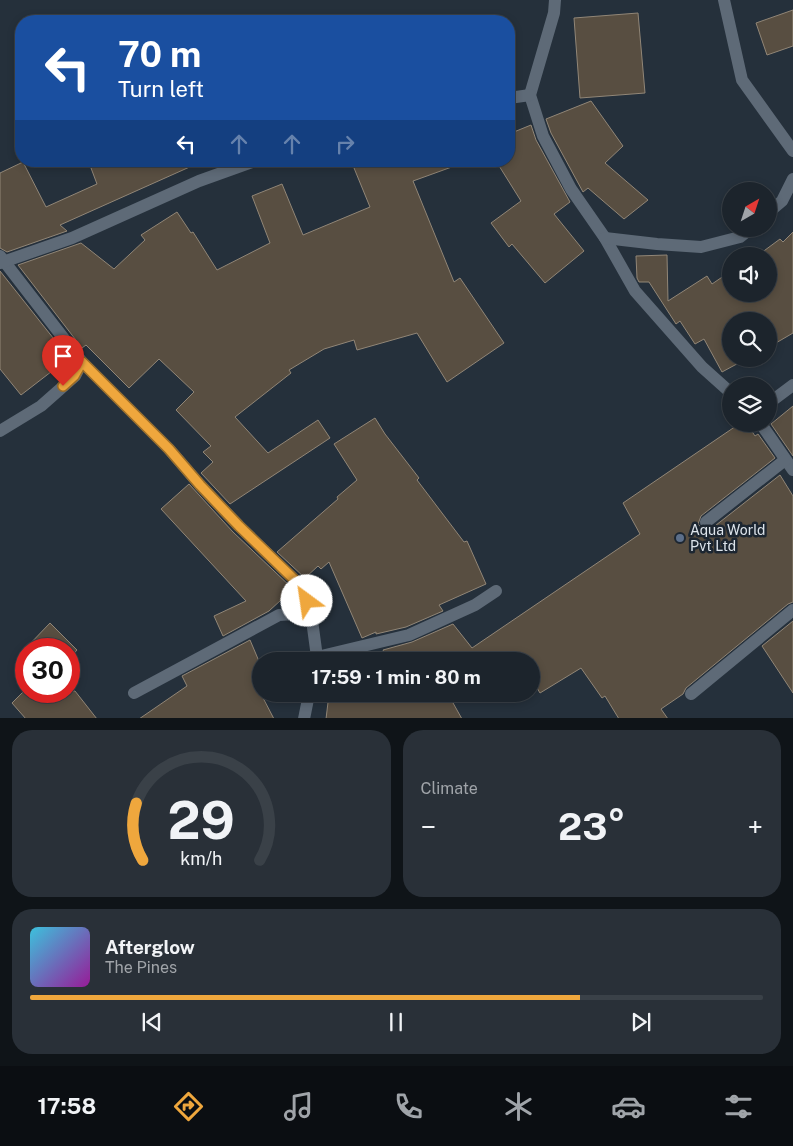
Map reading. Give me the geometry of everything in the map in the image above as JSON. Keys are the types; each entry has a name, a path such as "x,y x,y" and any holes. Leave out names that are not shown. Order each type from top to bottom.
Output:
{"street":[{"path":"555,0 554,13 530,95 542,136 571,189 605,238 635,291 702,368 722,385"},
{"path":"724,0 742,80 793,151"},
{"path":"515,97 530,95"},
{"path":"238,167 199,181 72,238 1,260 82,362 169,449 233,519 304,589 311,613 316,652"},
{"path":"778,204 782,201 793,179"},
{"path":"605,238 701,247 736,238"},
{"path":"0,431 41,406 74,376 82,362"},
{"path":"777,397 793,385"},
{"path":"706,522 789,465 767,432"},
{"path":"344,652 408,635 475,605 496,591"},
{"path":"691,694 793,610"},
{"path":"134,693 279,615 311,613"},
{"path":"304,718 307,702"}],"building":[{"path":"793,10 793,46 767,55 756,23"},
{"path":"638,13 645,93 580,98 574,18"},
{"path":"591,101 623,146 605,163 648,200 624,219 588,188 583,192 551,133 546,119"},
{"path":"531,125 536,140 570,202 554,214 584,251 545,283 512,244 509,247 491,223 521,201 500,167 515,167 515,132"},
{"path":"15,166 26,167 46,207 97,184 91,168 190,167 60,225 67,231 7,252 0,248 0,173"},
{"path":"452,167 413,181 454,282 460,278 504,343 447,382 417,333 357,350 354,340 324,349 289,370 291,373 235,417 268,453 318,420 330,438 230,504 201,473 213,462 203,452 211,446 176,410 194,392 159,359 129,388 86,345 82,348 18,265 81,243 114,269 145,240 141,235 177,212 191,233 193,232 217,270 270,243 252,196 282,184 303,235 370,207 354,168"},
{"path":"793,232 793,333 777,342 777,312 722,312 722,367 731,367 722,372 704,339 695,344 680,321 676,324 649,282 639,282 637,278 636,256 667,255 668,301 707,276 712,284 722,277 722,302 777,302 777,247 769,247 780,239 783,242"},
{"path":"0,271 69,358 21,395 0,369"},
{"path":"793,406 793,456 776,432 777,419"},
{"path":"375,418 419,478 417,480 464,542 467,541 486,584 439,605 443,611 406,627 376,634 376,632 362,638 329,562 321,569 318,566 305,578 277,552 357,480 334,444"},
{"path":"727,432 752,432 755,436 758,434 775,458 701,516 698,524 703,530 711,529 780,475 793,496 793,602 788,604 686,688 683,694 661,709 667,718 618,718 605,696 602,698 581,668 540,693 540,652 384,652 383,650 412,642 453,624 472,648 640,534 623,503"},
{"path":"189,484 233,532 293,589 269,611 223,636 214,616 246,601 161,509"},
{"path":"793,621 793,693 762,646"},
{"path":"50,623 65,638 36,638"},
{"path":"250,640 255,652 252,652 252,702 265,702 273,718 140,718 187,686 182,676"},
{"path":"80,697 96,718 25,718 12,703 15,700 15,703 80,703"},
{"path":"328,702 452,702 461,718 326,718"}],"place":[{"name":"Aqua World Pvt Ltd","path":"680,538"}],"route":[{"path":"63,386 74,376 82,362 169,449 239,526 304,589 307,601"}]}
